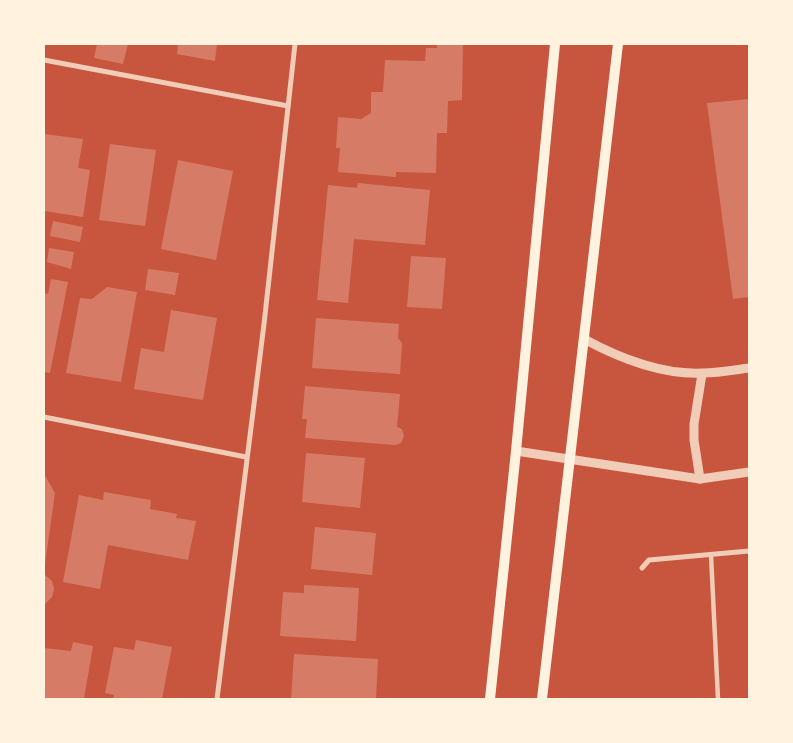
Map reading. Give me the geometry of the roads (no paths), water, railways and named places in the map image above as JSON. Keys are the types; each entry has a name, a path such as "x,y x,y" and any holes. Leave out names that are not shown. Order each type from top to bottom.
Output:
{"main road":[{"path":"490,699 555,44"},
{"path":"542,699 618,44"}],"street":[{"path":"217,699 264,324 295,44"},
{"path":"44,60 288,106"},
{"path":"584,339 616,356 646,366 702,374 749,368"},
{"path":"700,478 694,440 694,424 702,374"},
{"path":"44,417 246,457"},
{"path":"516,452 700,478 749,472"},
{"path":"642,568 649,560 749,551"},
{"path":"711,555 718,699"}]}
